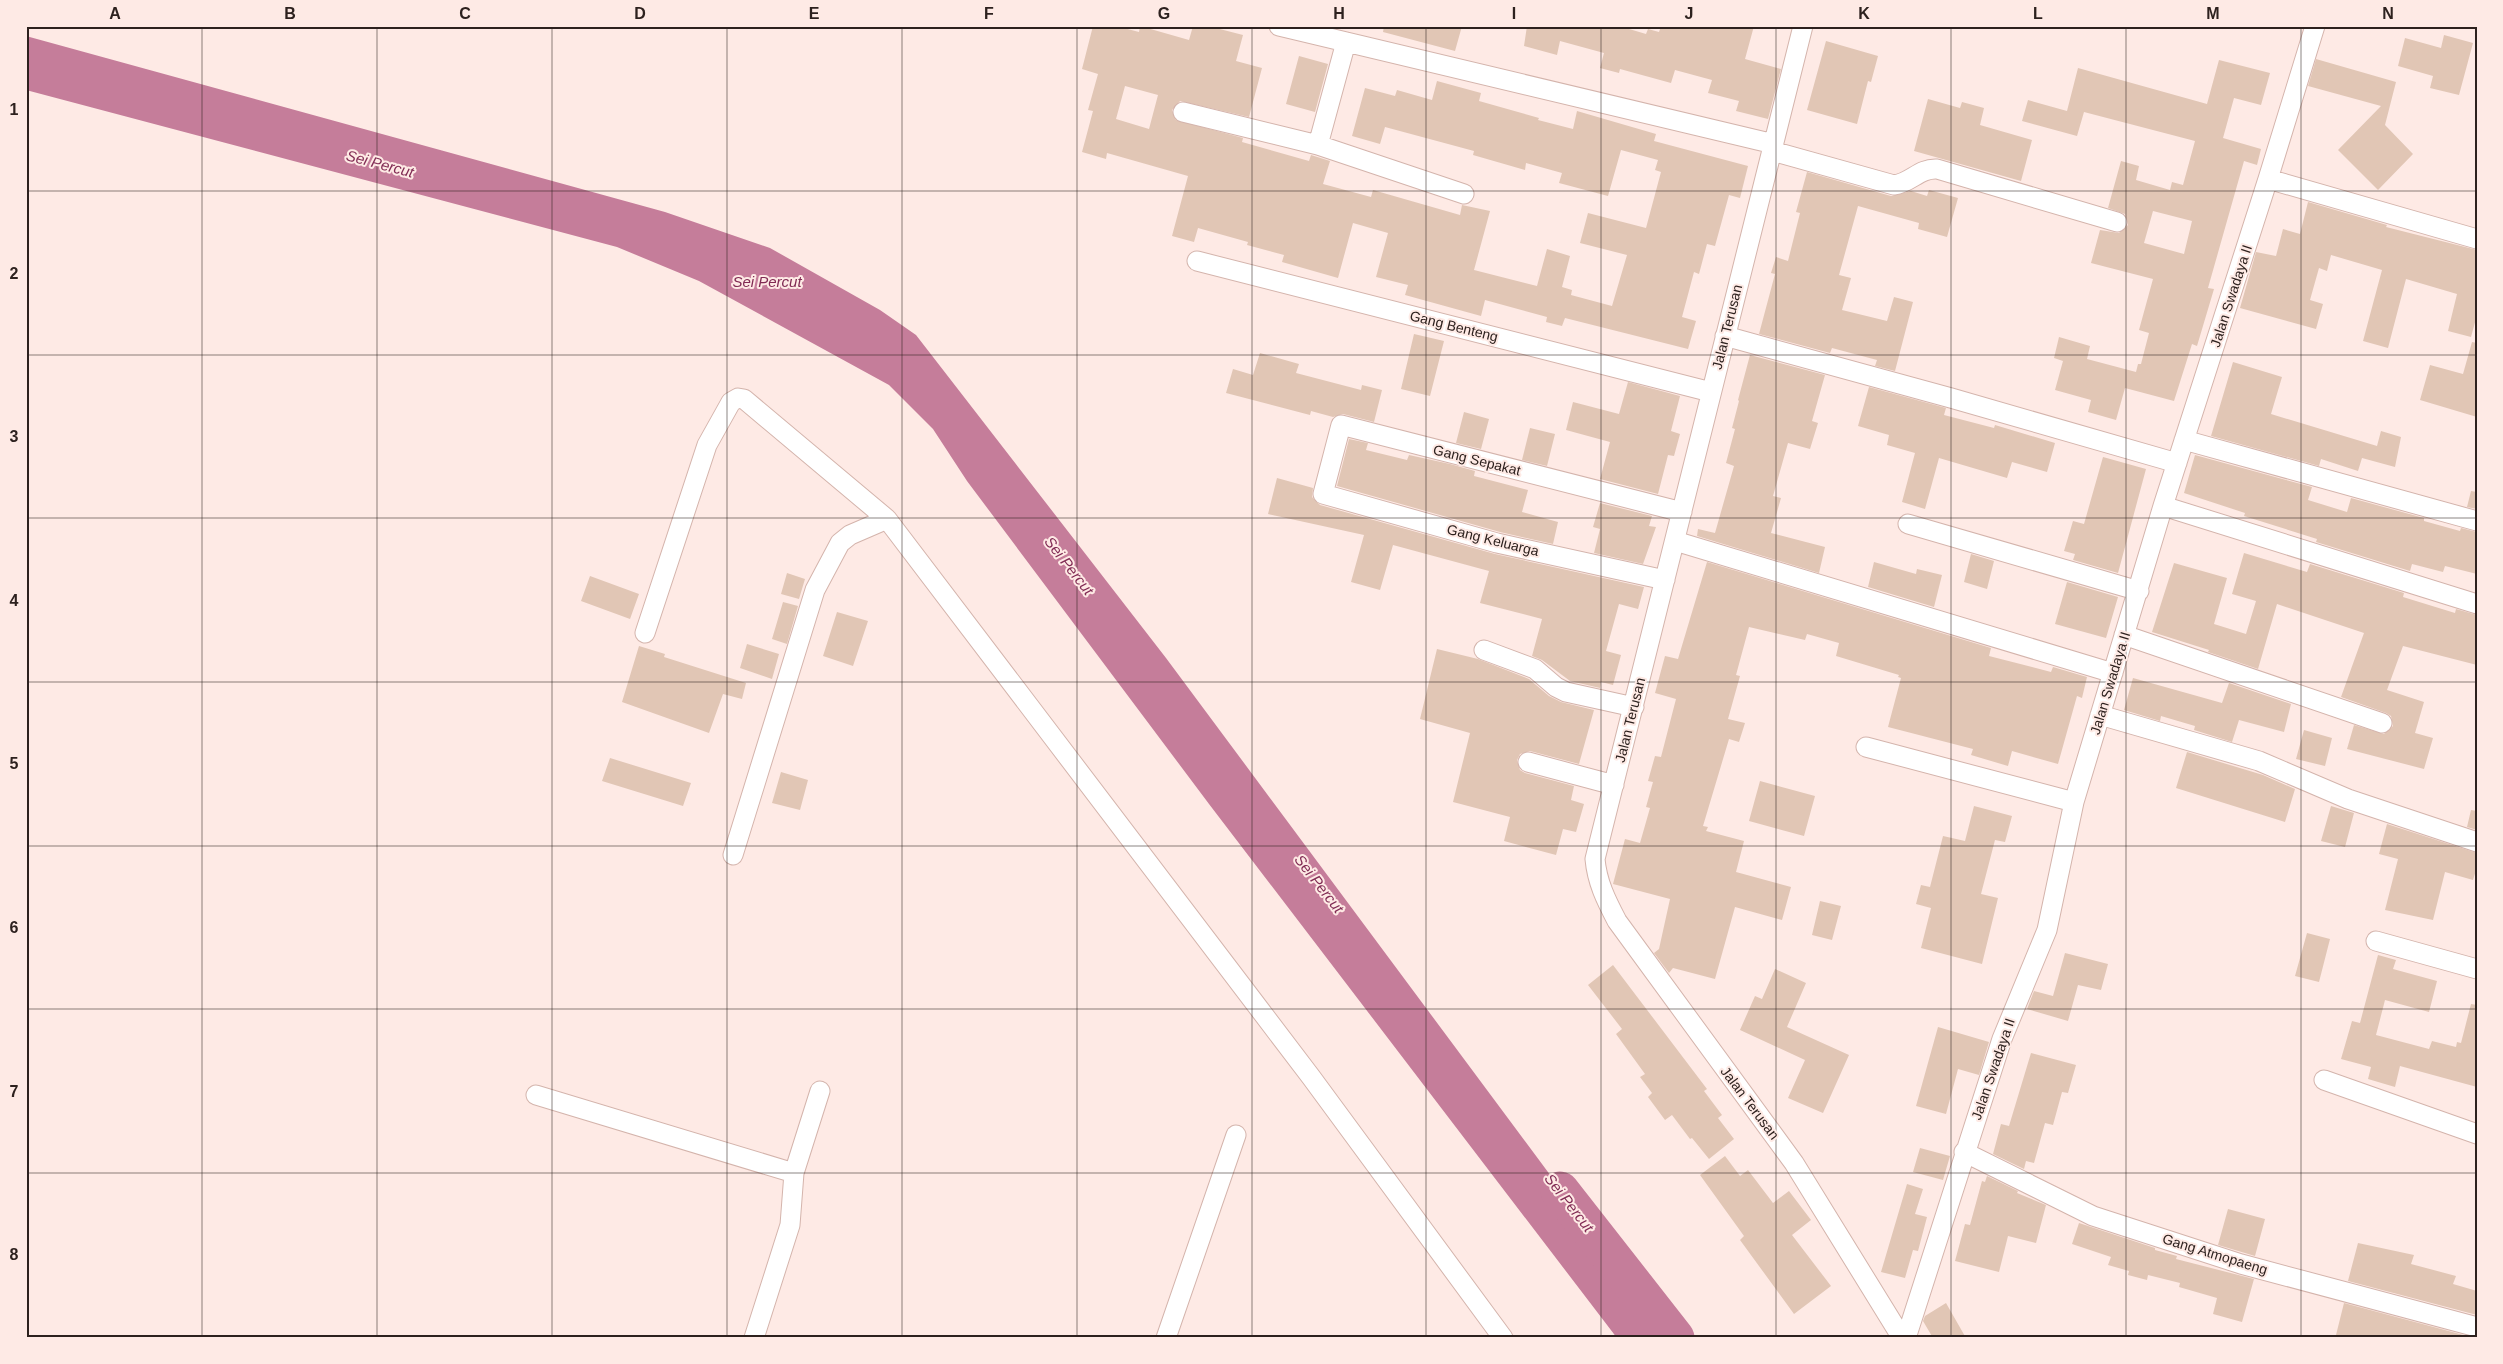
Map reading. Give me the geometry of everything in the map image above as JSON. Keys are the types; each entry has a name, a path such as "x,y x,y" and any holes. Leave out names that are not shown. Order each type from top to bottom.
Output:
{"street":[{"path":"1278,26 1773,147 1894,185 1904,184 1927,169 1937,169 2117,222"},
{"name":"Jalan Terusan","path":"1803,26 1614,785 1596,859 1596,874 1604,897 1617,921 1690,1024 1794,1163 1902,1338"},
{"name":"Jalan Swadaya II","path":"1906,1338 1964,1152 2002,1039 2047,930 2074,802 2163,506 2268,179 2314,26"},
{"path":"1318,145 1346,42"},
{"path":"1183,112 1318,145 1464,194"},
{"path":"2268,179 2477,238"},
{"name":"Gang Benteng","path":"1197,261 1711,392"},
{"path":"1725,336 1952,398 2177,463"},
{"path":"645,632 708,445 730,402 738,398 744,399 887,519 1311,1077 1503,1338"},
{"name":"Gang Sepakat","path":"1323,494 1342,425 1682,512"},
{"path":"2184,440 2477,521"},
{"name":"Gang Keluarga","path":"1323,494 1497,543 1665,580"},
{"path":"2163,506 2477,604"},
{"path":"732,855 815,590 840,543 850,535 887,519"},
{"path":"1908,524 2139,591"},
{"path":"1675,540 2113,673"},
{"path":"2124,635 2382,722"},
{"path":"1484,650 1535,669 1556,687 1566,692 1634,707"},
{"path":"2100,715 2259,761 2348,799 2477,842"},
{"path":"1866,747 2074,802"},
{"path":"1528,762 1614,785"},
{"path":"2376,942 2477,969"},
{"path":"2324,1080 2477,1134"},
{"path":"754,1338 790,1225 794,1173 820,1092"},
{"path":"536,1095 794,1173"},
{"path":"1166,1338 1236,1135"},
{"name":"Gang Atmopaeng","path":"1964,1152 2093,1216 2241,1264 2477,1327"}],"water":[{"name":"Sei Percut","path":"26,36 665,212 770,248 880,310 916,335 1166,658 1591,1230 1674,1338 1617,1338 1209,804 967,481 933,429 889,385 699,281 617,247 26,90"}],"building":[{"path":"1093,26 1116,26 1139,32 1140,26 1189,40 1193,26 1208,26 1243,35 1236,61 1262,68 1249,117 1180,101 1172,110 1176,120 1243,138 1242,142 1309,161 1311,155 1330,161 1323,184 1371,197 1373,190 1460,215 1462,205 1490,211 1474,270 1537,286 1547,249 1570,256 1562,287 1572,290 1571,295 1612,306 1627,255 1580,243 1588,213 1646,228 1661,172 1655,170 1658,160 1621,150 1608,196 1559,183 1562,173 1526,163 1525,170 1473,155 1474,151 1385,127 1380,144 1352,136 1365,88 1395,96 1397,90 1432,100 1437,81 1481,93 1479,101 1539,118 1538,120 1573,129 1577,111 1656,134 1654,141 1748,166 1740,198 1729,195 1715,246 1707,244 1699,274 1694,272 1682,317 1696,321 1688,349 1565,318 1562,326 1546,322 1547,317 1485,300 1481,316 1405,295 1408,285 1376,277 1388,233 1353,223 1338,278 1282,262 1284,255 1247,245 1248,242 1198,228 1194,242 1172,236 1188,176 1107,153 1106,159 1082,152 1093,111 1088,110 1098,74 1082,69","holes":["1125,86 1158,95 1149,129 1116,119"]},
{"path":"1384,26 1462,26 1455,51 1383,32"},
{"path":"1527,26 1619,26 1646,34 1648,29 1659,32 1661,26 1754,26 1745,59 1781,69 1768,119 1736,111 1739,101 1708,93 1712,80 1675,70 1671,83 1620,69 1619,73 1600,68 1604,53 1560,41 1557,55 1524,46"},
{"path":"2444,35 2473,43 2459,95 2430,88 2433,76 2398,66 2405,38 2441,48"},
{"path":"1826,41 1878,56 1871,82 1868,81 1857,124 1807,110"},
{"path":"1299,56 1328,64 1315,112 1286,104"},
{"path":"2316,59 2396,82 2385,125 2413,154 2378,190 2338,150 2381,106 2308,86"},
{"path":"2219,60 2270,73 2261,105 2234,98 2223,138 2261,149 2257,165 2244,161 2208,288 2214,289 2197,346 2192,344 2174,401 2125,388 2116,420 2088,412 2091,400 2055,390 2063,361 2054,358 2059,337 2090,346 2087,359 2136,372 2138,364 2141,364 2149,333 2139,330 2153,279 2091,263 2100,230 2119,233 2128,225 2125,214 2108,208 2121,161 2139,166 2136,180 2170,190 2172,182 2183,185 2195,141 2084,112 2077,136 2022,121 2028,100 2067,111 2078,68 2207,104","holes":["2153,211 2192,221 2184,254 2144,243"]},
{"path":"1928,99 1960,108 1962,102 1984,108 1980,125 2032,140 2021,181 1914,151"},
{"path":"1807,172 1891,196 1911,191 1927,196 1929,190 1958,198 1947,237 1918,229 1919,223 1858,206 1839,275 1851,278 1842,310 1887,321 1894,297 1913,302 1895,371 1875,366 1877,360 1832,348 1830,353 1759,334 1775,274 1771,273 1776,257 1788,261 1800,213 1796,212"},
{"path":"2308,202 2387,225 2386,227 2477,250 2477,315 2471,337 2448,331 2457,294 2406,279 2388,348 2363,341 2382,270 2331,255 2327,271 2319,268 2310,300 2323,304 2316,329 2240,308 2256,252 2276,256 2283,229 2300,234"},
{"path":"1414,334 1444,341 1430,396 1401,389"},
{"path":"2472,342 2477,343 2477,417 2420,400 2430,365 2463,374"},
{"path":"1260,353 1299,364 1296,373 1361,390 1362,385 1382,390 1374,422 1343,414 1333,417 1311,411 1310,415 1226,393 1233,369 1253,375"},
{"path":"1750,355 1825,375 1812,421 1818,423 1810,449 1788,443 1773,496 1781,498 1771,533 1825,547 1819,573 1697,536 1698,529 1715,533 1734,466 1726,463 1735,429 1732,428 1738,400"},
{"path":"2233,362 2282,377 2271,414 2377,446 2381,431 2401,437 2395,467 2362,458 2358,471 2321,459 2319,466 2211,436"},
{"path":"1628,382 1680,396 1671,431 1680,434 1674,456 1668,455 1658,494 1600,479 1610,442 1566,430 1573,402 1619,414"},
{"path":"1869,387 1946,408 1944,415 1994,428 1995,425 2055,443 2047,472 2012,462 2007,478 1939,458 1925,509 1902,502 1915,453 1887,445 1889,435 1858,426"},
{"path":"1464,412 1489,419 1481,449 1456,443"},
{"path":"1530,428 1555,434 1547,466 1522,460"},
{"path":"1349,439 1368,443 1366,450 1407,460 1409,455 1450,464 1475,471 1474,476 1528,490 1522,512 1558,522 1553,544 1500,532 1337,486"},
{"path":"2195,455 2312,487 2308,500 2347,512 2351,498 2424,518 2424,521 2460,531 2461,528 2477,532 2477,574 2445,566 2443,572 2412,564 2410,571 2316,542 2317,539 2244,516 2245,513 2184,493"},
{"path":"2103,457 2146,469 2118,573 2073,560 2075,554 2064,551 2073,521 2084,524"},
{"path":"1277,478 1313,488 1312,497 1320,505 1495,554 1644,587 1638,609 1619,604 1606,651 1621,655 1613,685 1601,682 1600,688 1570,681 1542,660 1532,656 1542,619 1480,603 1489,571 1393,545 1380,590 1351,582 1364,535 1268,514"},
{"path":"2471,491 2477,492 2477,509 2467,507"},
{"path":"1600,503 1652,516 1649,526 1656,527 1643,564 1594,553 1600,529 1593,527"},
{"path":"2244,553 2307,572 2310,564 2404,593 2403,597 2455,613 2456,609 2477,615 2477,665 2403,646 2387,690 2424,702 2415,733 2433,738 2424,769 2347,749 2354,725 2384,734 2393,726 2391,716 2386,713 2341,697 2364,633 2277,604 2258,669 2208,652 2209,650 2152,632 2174,563 2227,578 2214,624 2246,634 2256,601 2232,594"},
{"path":"1971,554 1994,561 1987,589 1964,582"},
{"path":"1707,562 1991,648 1989,656 2051,672 2053,667 2087,677 2082,698 2077,696 2058,764 2012,751 2008,766 1971,755 1973,749 1888,727 1901,678 1898,677 1899,675 1836,656 1839,643 1807,634 1805,640 1749,627 1736,675 1740,676 1728,719 1745,723 1739,742 1729,739 1703,826 1708,827 1706,831 1744,841 1736,872 1791,887 1782,920 1735,907 1715,979 1673,968 1669,973 1654,953 1659,949 1670,899 1613,884 1625,839 1640,843 1650,808 1646,807 1653,782 1648,781 1655,756 1661,757 1676,699 1655,693 1665,656 1678,659"},
{"path":"1874,562 1916,574 1917,569 1942,575 1934,607 1868,587"},
{"path":"787,573 805,579 799,599 781,594"},
{"path":"590,576 639,594 630,619 581,601"},
{"path":"2067,582 2118,597 2106,638 2055,624"},
{"path":"783,602 798,606 787,644 772,639"},
{"path":"837,612 868,621 853,666 823,656"},
{"path":"747,644 779,654 772,679 740,668"},
{"path":"639,646 665,654 664,657 746,683 742,699 723,694 709,733 622,702"},
{"path":"1437,649 1478,659 1529,679 1549,696 1561,702 1594,710 1579,764 1530,751 1520,754 1517,760 1520,770 1525,773 1574,786 1571,800 1584,804 1576,832 1563,829 1556,855 1504,841 1510,817 1453,802 1470,733 1420,719"},
{"path":"2133,678 2222,703 2229,683 2291,704 2284,732 2239,720 2232,742 2194,730 2195,726 2161,716 2160,721 2124,710"},
{"path":"2304,730 2332,738 2325,766 2296,759"},
{"path":"2187,752 2263,775 2295,789 2285,822 2176,788"},
{"path":"610,758 691,783 683,806 602,781"},
{"path":"781,772 808,780 800,810 772,803"},
{"path":"1760,781 1815,796 1804,836 1749,821"},
{"path":"1974,806 2012,816 2005,842 1995,840 1981,894 1998,898 1982,964 1921,948 1931,908 1916,904 1921,885 1930,887 1943,836 1965,841"},
{"path":"2331,806 2354,813 2345,847 2321,841"},
{"path":"2471,810 2477,811 2477,830 2467,827"},
{"path":"2387,824 2477,853 2477,867 2473,880 2445,872 2433,920 2385,910 2398,859 2379,854"},
{"path":"1820,901 1841,906 1832,940 1812,935"},
{"path":"2307,933 2330,939 2319,982 2295,976"},
{"path":"2065,953 2108,964 2101,990 2078,985 2068,1021 2027,1009 2034,991 2053,996"},
{"path":"2378,955 2396,960 2393,969 2437,981 2429,1012 2385,1000 2376,1035 2429,1049 2432,1041 2456,1047 2457,1042 2461,1043 2471,1004 2477,1005 2477,1087 2400,1066 2395,1087 2368,1079 2371,1067 2341,1059 2352,1021 2360,1023"},
{"path":"1613,965 1707,1089 1704,1091 1722,1115 1718,1118 1734,1139 1709,1159 1692,1138 1690,1139 1672,1115 1665,1120 1648,1097 1652,1093 1640,1077 1645,1074 1616,1034 1622,1029 1588,985"},
{"path":"1775,969 1806,983 1787,1027 1849,1055 1823,1113 1788,1098 1805,1060 1740,1030 1755,996 1762,999"},
{"path":"1938,1027 1989,1042 1979,1075 1958,1069 1946,1114 1916,1106"},
{"path":"2031,1053 2076,1065 2068,1093 2062,1092 2053,1125 2045,1123 2034,1163 2026,1161 2024,1169 1993,1154 2001,1124 2009,1126"},
{"path":"1920,1148 1950,1156 1943,1180 1913,1172"},
{"path":"1725,1156 1740,1176 1748,1170 1773,1203 1789,1191 1811,1220 1792,1235 1831,1286 1794,1314 1740,1240 1744,1236 1700,1175"},
{"path":"1987,1176 2018,1191 2017,1193 2046,1205 2036,1243 2008,1236 1999,1272 1955,1261 1965,1224 1970,1225 1982,1181 1985,1182"},
{"path":"1907,1184 1923,1189 1915,1214 1927,1217 1918,1251 1913,1250 1905,1278 1881,1272"},
{"path":"2228,1209 2265,1219 2255,1256 2218,1245"},
{"path":"2079,1223 2177,1256 2176,1259 2254,1279 2242,1322 2213,1314 2217,1298 2179,1287 2180,1283 2148,1275 2147,1280 2128,1275 2129,1271 2108,1265 2111,1257 2072,1244"},
{"path":"2358,1243 2414,1255 2411,1264 2456,1276 2453,1284 2477,1291 2477,1315 2348,1281"},
{"path":"1946,1303 1966,1338 1933,1338 1923,1321 1925,1316"},
{"path":"2344,1303 2471,1338 2346,1338 2336,1335"}],"waterway":[{"name":"Sei Percut","path":"1560,1191 1675,1338"}]}
